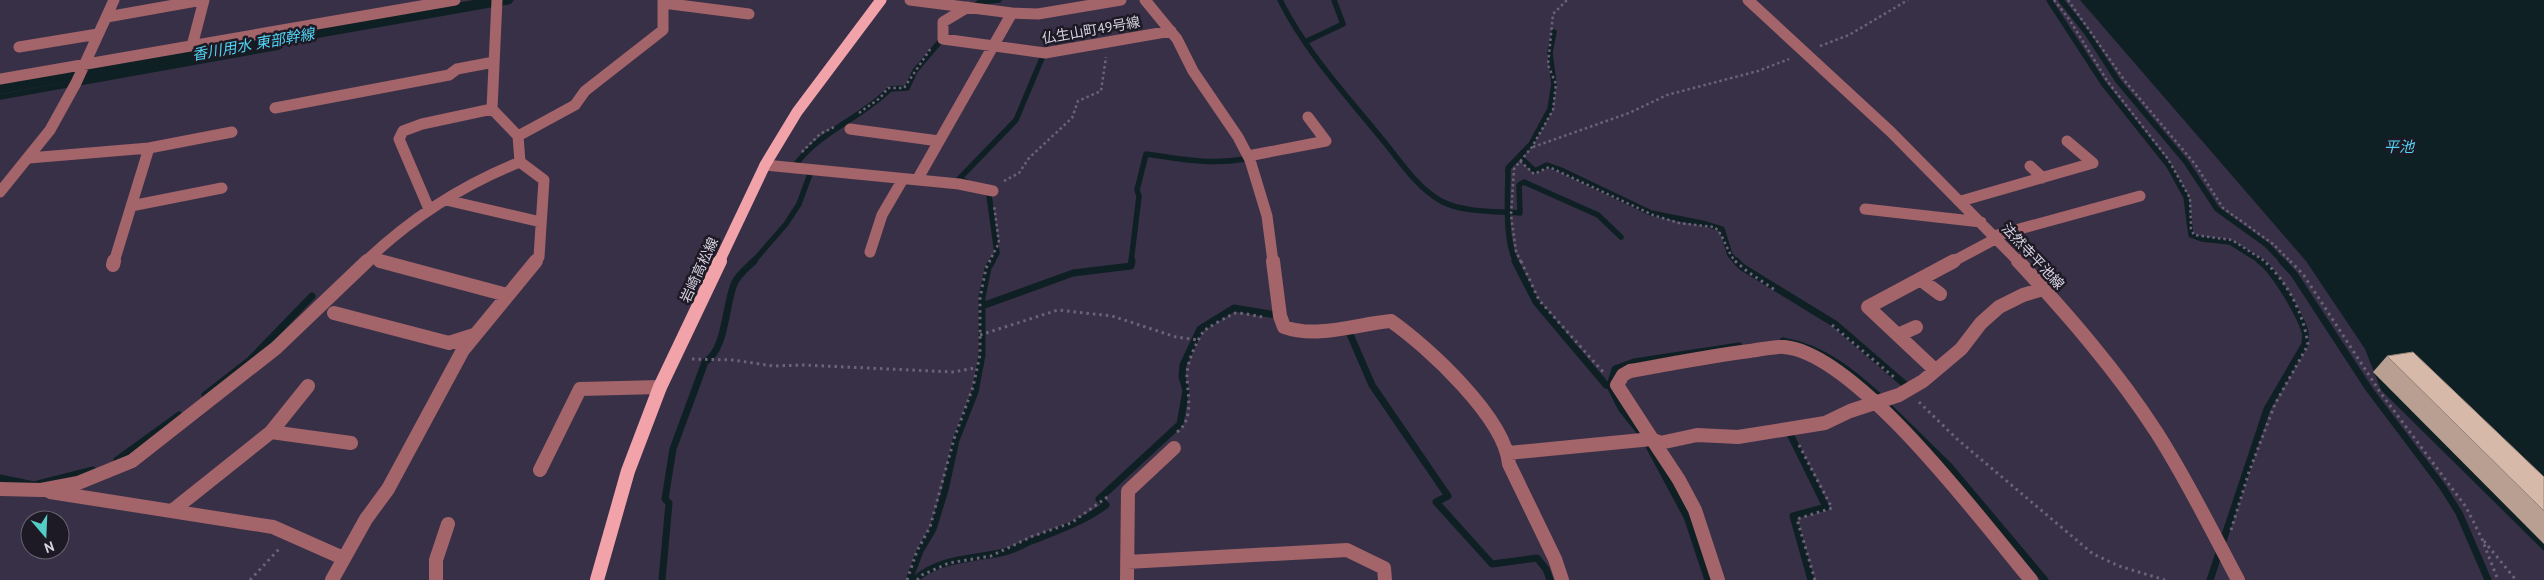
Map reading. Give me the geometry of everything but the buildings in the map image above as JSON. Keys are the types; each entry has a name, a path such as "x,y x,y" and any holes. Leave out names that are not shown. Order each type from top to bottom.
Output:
{"main road":[{"name":"岩崎高松線","path":"598,580 628,471 672,357 707,292 765,165 797,112 882,0"}],"street":[{"path":"0,192 50,130 76,83 114,0"},
{"path":"107,17 203,0 192,46"},
{"path":"0,79 455,0"},
{"path":"910,0 1012,14 1038,14 1121,0"},
{"path":"1145,0 1170,31 1193,72 1238,137 1248,156 1260,185 1268,216 1281,318 1284,327 1293,331 1351,328 1390,321 1418,339 1442,367 1480,404 1508,454 1509,464 1555,559 1562,580"},
{"name":"法然寺平池線","path":"1748,0 1873,111 1995,237 2092,345 2144,413 2162,441 2238,580"},
{"path":"518,136 575,105 585,91 664,30 663,1 748,14"},
{"path":"332,580 366,520 388,489 463,350 539,257 544,180 520,162 518,136 492,109 497,3"},
{"path":"943,37 944,22 968,7"},
{"path":"918,180 1012,14"},
{"name":"仏生山町49号線","path":"943,37 949,41 1045,53 1170,31"},
{"path":"19,48 98,34"},
{"path":"276,108 449,75 457,69 494,62"},
{"path":"428,210 399,140 403,130 492,109"},
{"path":"1248,156 1326,141 1308,117"},
{"path":"845,126 939,142"},
{"path":"29,158 149,148 232,132"},
{"path":"1961,201 2093,163 2067,141"},
{"path":"113,265 149,148"},
{"path":"41,490 78,483 132,462 276,348 370,258 428,210 497,171 520,162"},
{"path":"765,165 959,184 993,191"},
{"path":"2030,166 2043,178"},
{"path":"870,252 882,215 903,179"},
{"path":"131,206 222,188"},
{"path":"1935,370 1868,307 1995,237 2140,196"},
{"path":"446,200 542,222"},
{"path":"1865,209 1980,222"},
{"path":"370,258 507,295"},
{"path":"1920,280 1940,294"},
{"path":"1508,454 1652,439 1660,443 1697,435 1738,437 1825,423 1850,411 1907,390 1923,381 1961,349 1981,323 1999,307 2023,295 2043,289"},
{"path":"334,313 449,343 474,335"},
{"path":"1898,335 1916,327"},
{"path":"1718,580 1695,510 1679,480 1617,385 1623,375 1630,371 1726,354 1783,347 1808,353 1831,366 1876,403 1940,470 2032,580"},
{"path":"172,511 271,432 308,386"},
{"path":"540,470 580,389 660,388"},
{"path":"271,432 351,443"},
{"path":"1127,580 1128,491 1174,442"},
{"path":"0,489 41,490 273,527 343,558"},
{"path":"436,580 434,575 439,549 448,524"},
{"path":"1127,562 1347,550 1384,568 1386,580"}],"path":[{"path":"1566,0 1553,14 1552,40 1548,52 1548,66 1556,84 1553,110 1532,147 1514,169 1511,214 1516,251 1539,300 1608,378 1617,385"},
{"path":"1532,147 1629,113 1667,95 1758,71 1807,52 1849,34 1908,0"},
{"path":"2054,0 2069,19 2108,82 2148,131 2172,165 2190,198 2190,230 2194,235 2231,240 2263,259 2272,267 2287,291 2308,334 2308,345 2275,404 2249,472 2236,517 2223,552"},
{"path":"2068,0 2125,81 2195,164 2223,208 2255,229 2303,274 2380,392 2466,507 2482,539 2498,580"},
{"path":"856,115 880,98 888,88 904,88 923,58 943,37"},
{"path":"907,580 917,551 930,527 954,439 974,387 975,368 980,355 980,298 986,268 999,243 993,188 1019,173 1029,158 1072,118 1078,101 1101,91 1107,42"},
{"path":"791,168 805,147 820,134 845,126"},
{"path":"1520,161 1534,174 1549,167 1566,173 1651,214 1671,221 1714,227 1719,230 1728,255 1740,268 1775,290"},
{"path":"980,334 1058,310 1112,316 1176,337 1198,340"},
{"path":"1174,442 1184,426 1188,413 1190,389 1187,377 1188,365 1198,340 1204,331 1234,313 1281,318"},
{"path":"1832,325 1887,371 1956,440 2093,554 2107,563 2164,580"},
{"path":"672,357 733,360 774,366 803,365 953,372 975,368"},
{"path":"1790,429 1832,508 1797,519 1815,580"},
{"path":"917,580 922,575 949,562 991,556 1033,536 1071,523 1087,514 1114,492"},
{"path":"250,580 294,536"},
{"path":"2482,539 2516,580"}],"water":[{"name":"平池","path":"2080,0 2544,0 2544,551 2381,390 2365,349 2306,261"}],"waterway":[{"name":"香川用水 東部幹線","path":"0,88 505,0"},
{"path":"972,7 980,2 999,0"},
{"path":"1280,0 1305,42"},
{"path":"1305,42 1343,24 1334,0"},
{"path":"2049,0 2103,83 2169,166 2186,197 2191,235 2202,239 2230,242 2262,262"},
{"path":"2061,0 2087,33 2118,81 2186,162 2217,209 2267,245 2283,262"},
{"path":"1507,212 1508,168 1531,144 1550,109 1554,84 1550,53 1554,32"},
{"path":"753,262 786,224 799,204 810,174 796,164 806,152 890,89 907,88 915,71 943,38"},
{"path":"1305,42 1329,75 1411,175 1433,196 1459,208 1507,212"},
{"path":"0,97 279,47"},
{"path":"965,181 958,180 1016,120 1045,51"},
{"path":"1131,262 1139,196 1137,190 1146,154 1207,161 1245,159"},
{"path":"1520,157 1535,171 1547,165 1561,170 1651,213 1722,229 1730,255 1742,267 1835,324 1909,388"},
{"path":"1507,212 1520,213 1519,185 1524,182 1598,215 1621,237"},
{"path":"988,188 997,253 992,262"},
{"path":"1507,212 1510,241 1516,262"},
{"path":"982,306 988,268 992,261"},
{"path":"982,306 1073,273 1131,266 1132,261"},
{"path":"1515,261 1536,302 1606,385 1610,386"},
{"path":"2210,580 2267,409 2305,344 2305,332 2292,305 2272,273 2260,261"},
{"path":"2282,261 2294,274 2369,389 2442,486 2459,513 2488,580"},
{"path":"662,580 669,503 665,499 673,449 705,362 718,347 735,282 741,273 753,262"},
{"path":"205,395 250,360 312,296"},
{"path":"909,580 920,551 933,529 945,490 956,440 975,392 982,355 982,306"},
{"path":"914,580 925,572 948,563 1012,550 1098,511 1106,505 1099,499 1180,424 1186,390 1182,377 1183,365 1200,329 1234,308 1276,315"},
{"path":"1346,332 1349,332 1372,385 1448,496 1436,502 1492,564 1537,558 1546,569 1550,580"},
{"path":"1783,341 1812,349 1837,363 1883,400"},
{"path":"1610,386 1615,369 1634,362 1739,346"},
{"path":"1610,386 1621,408 1640,432"},
{"path":"1891,409 1949,466 2045,580"},
{"path":"117,460 179,415"},
{"path":"1792,431 1789,432 1826,507 1793,516 1811,580"},
{"path":"1649,446 1687,517 1708,580"},
{"path":"0,478 34,485 93,470"}]}
